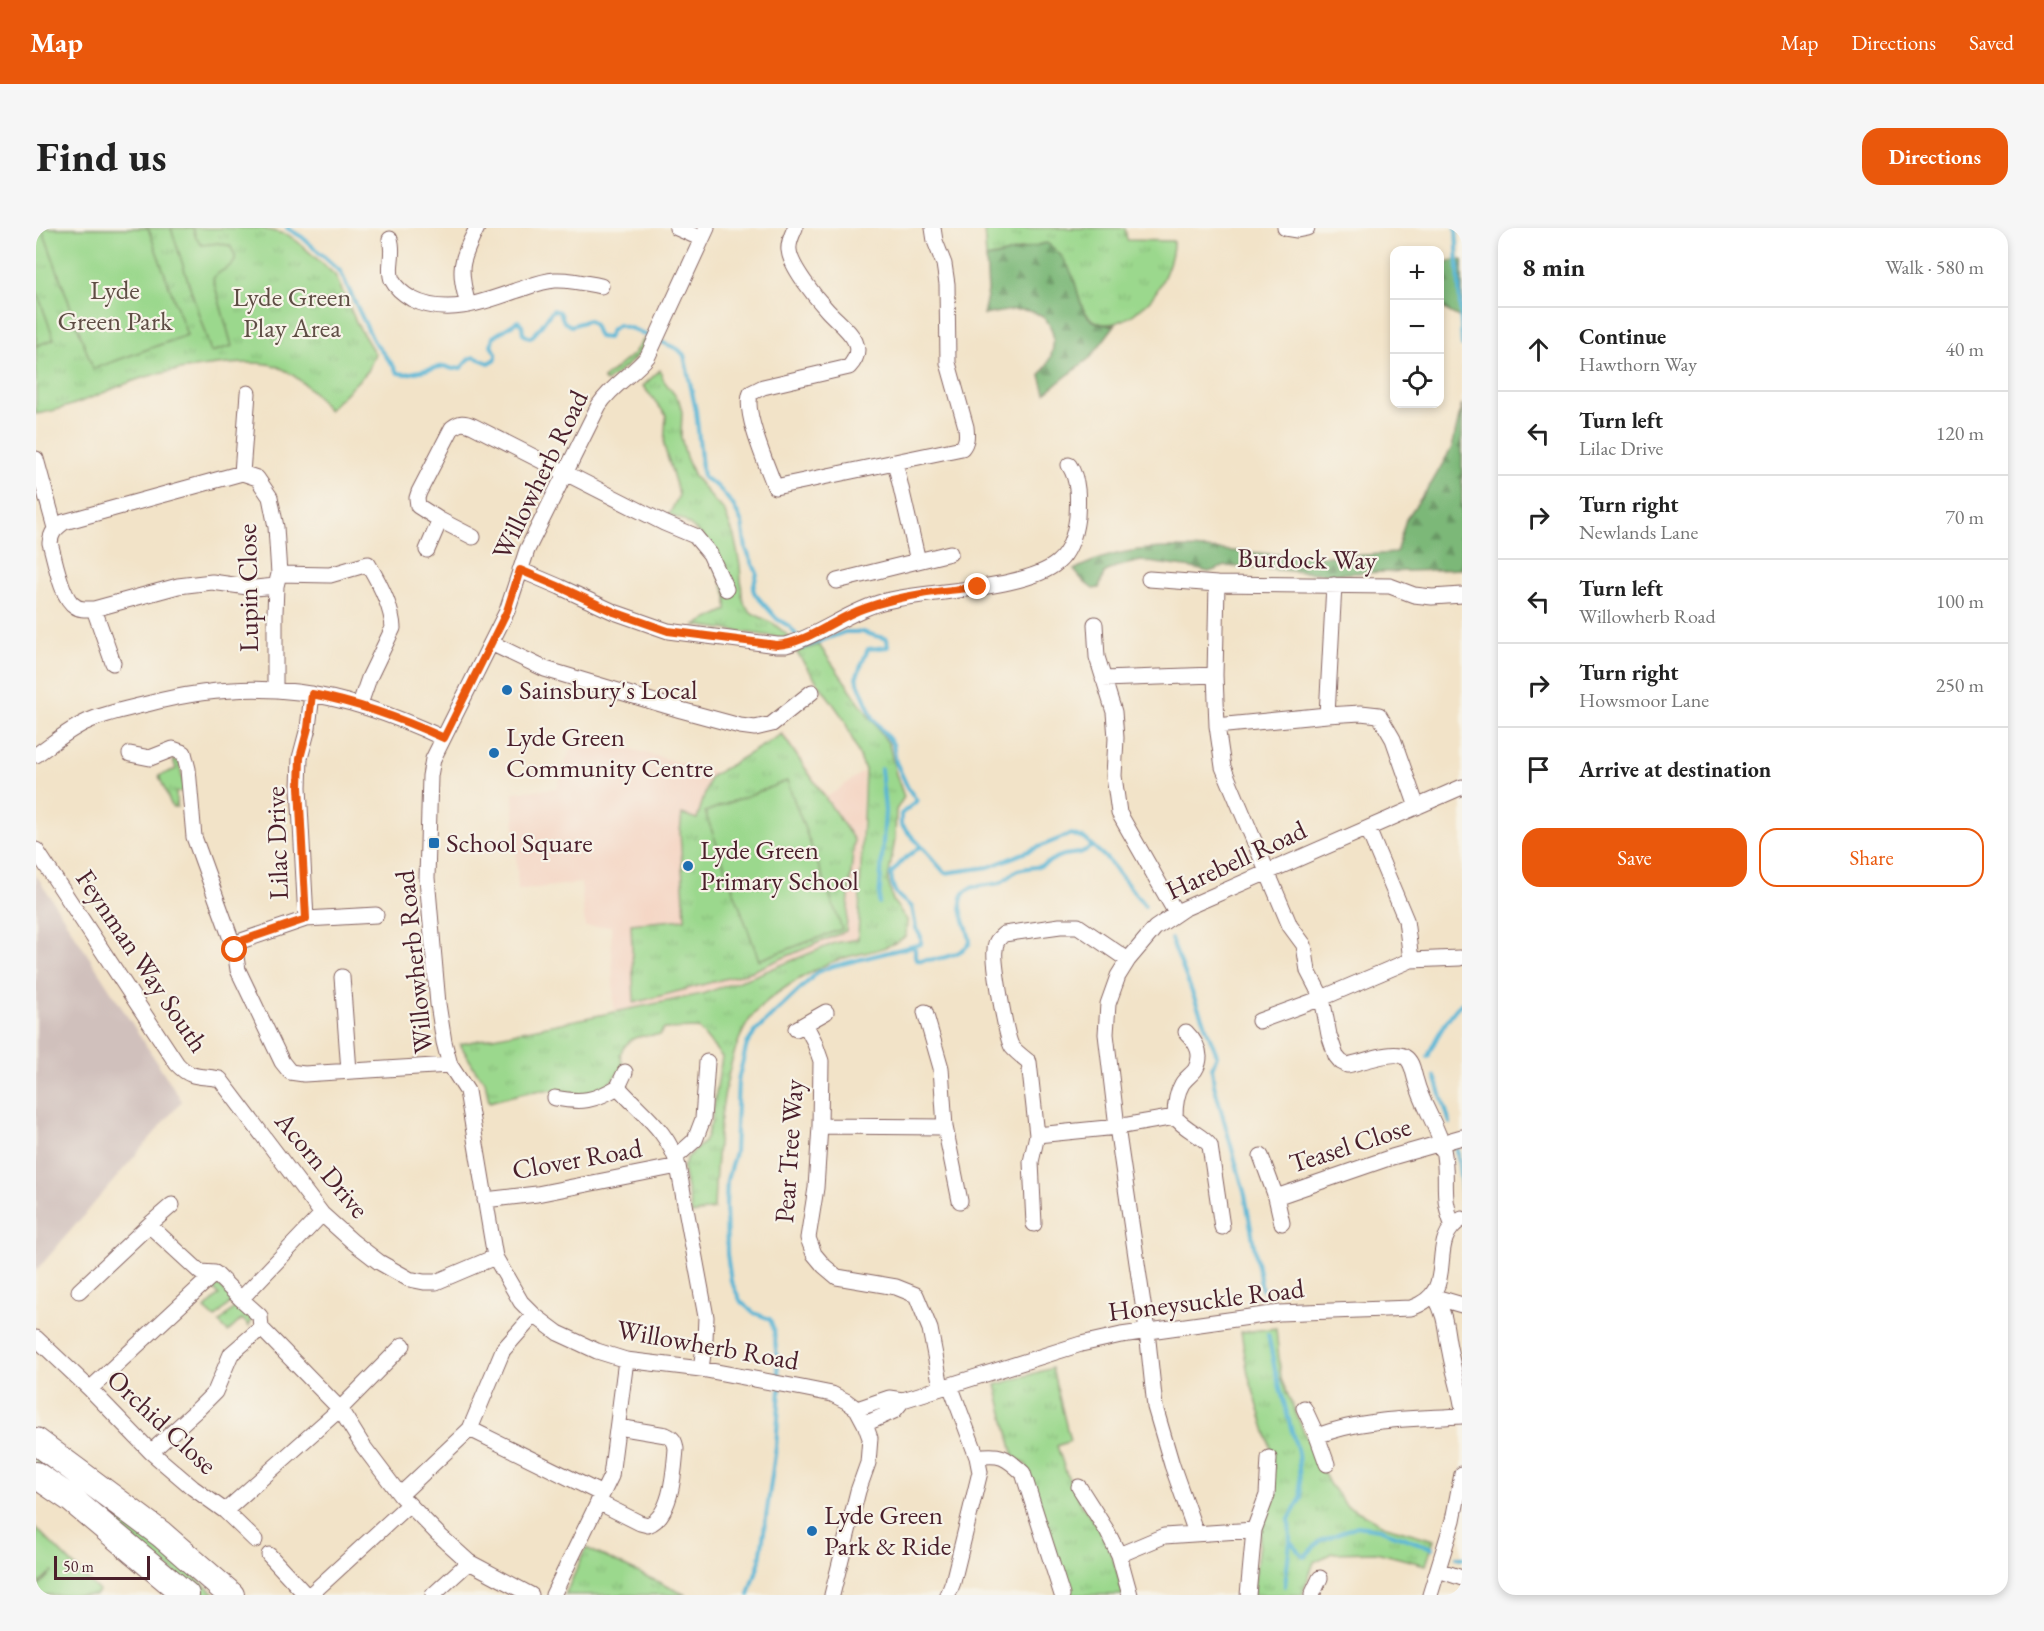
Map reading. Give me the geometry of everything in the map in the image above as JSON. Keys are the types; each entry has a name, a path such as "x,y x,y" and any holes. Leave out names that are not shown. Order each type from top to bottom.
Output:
{"highway":[{"path":"36,1442 161,1534 231,1595"},
{"path":"36,1475 71,1499 186,1595"}],"street":[{"path":"468,305 461,278 462,262 477,228"},
{"path":"677,228 704,233"},
{"path":"795,228 788,248 795,266 827,311 844,325 855,340 856,353 855,360 849,368 755,390 749,396 752,422 775,487 962,448 967,437 966,427 948,363 947,284 944,264 935,241 933,228"},
{"path":"1285,228 1297,230 1307,228"},
{"name":"Willowherb Road","path":"704,233 648,356 640,366 608,392 599,405 527,550 507,611 433,759 430,776 427,878 438,1004 450,1065 467,1091 495,1257 521,1302 534,1316 558,1333 597,1351 626,1360 758,1378 832,1394 856,1409 870,1438 868,1463 858,1491 832,1595"},
{"path":"390,239 393,249 391,271 393,280 407,297 423,304 442,307 468,305 555,280 601,285"},
{"path":"248,393 243,473 64,522 55,528 51,534 50,543 67,599 81,609 94,609 178,586 212,582 255,588 278,580 330,575 368,564 378,581 393,620 393,628 369,678 360,704"},
{"path":"473,537 418,506 417,498 452,428 459,423 473,426 664,523 695,536 710,554 726,589"},
{"path":"36,459 55,528"},
{"path":"895,462 918,561"},
{"path":"520,570 614,612 668,631 777,645 799,640 842,618 883,602 1004,583 1051,568 1060,561 1071,545 1076,529 1077,490 1075,475 1069,465"},
{"name":"Lupin Close","path":"243,473 257,478 270,497 276,527 278,580 275,689"},
{"path":"427,550 440,520"},
{"path":"837,580 950,554"},
{"name":"Burdock Way","path":"1149,579 1217,584 1390,586 1414,595 1432,597 1462,595"},
{"path":"1217,584 1215,675 1217,726 1223,767 1290,926 1304,945 1308,971 1322,998 1329,1035 1336,1056 1347,1065 1393,1054 1404,1056 1411,1063 1420,1096 1441,1143 1446,1169 1444,1192 1447,1212 1457,1222 1446,1239 1445,1278 1442,1288 1435,1297"},
{"path":"1327,715 1334,585"},
{"path":"94,609 113,663"},
{"path":"1095,624 1097,657 1114,711 1116,738 1114,776 1119,813 1176,913"},
{"path":"491,643 545,669 681,710 747,727 755,728 772,724 812,692"},
{"path":"1103,679 1215,675"},
{"path":"36,755 84,723 130,708 201,693 231,690 275,689 360,704 400,718 444,738"},
{"name":"Lilac Drive","path":"306,919 299,787 300,758 308,728 312,694"},
{"path":"1217,726 1327,715 1361,713 1379,715 1393,740 1417,807"},
{"path":"130,754 150,758 173,750 184,753 188,769 194,837 235,950 238,970 282,1062 290,1072 304,1074 450,1065"},
{"name":"Harebell Road","path":"1196,1533 1155,1407 1147,1331 1117,1127 1106,1034 1108,1004 1118,976 1128,960 1155,928 1176,913 1462,787"},
{"path":"1368,829 1406,920 1411,960"},
{"name":"Feynman Way South","path":"36,850 177,1064 185,1073 197,1077 220,1079"},
{"path":"235,950 241,941 306,919 376,915"},
{"path":"1034,1224 1031,1162 1037,1135 1029,1062 1011,1046 994,951 997,940 1004,934 1060,926 1078,927 1128,960"},
{"path":"1259,1021 1322,998 1411,960 1460,958"},
{"path":"342,978 349,1071"},
{"name":"Pear Tree Way","path":"826,1012 800,1027 814,1041 820,1061 820,1126 816,1188 808,1238 814,1254 837,1276 896,1287 916,1295 930,1329 945,1386"},
{"path":"925,1012 941,1068 945,1127 960,1201"},
{"path":"1186,1032 1199,1047 1199,1055 1195,1069 1182,1084 1175,1105 1175,1117 1183,1126 1203,1138 1210,1146 1222,1227"},
{"path":"677,1162 695,1140 703,1119 707,1062"},
{"path":"555,1098 587,1101 601,1096 618,1087 625,1072"},
{"name":"Acorn Drive","path":"220,1079 322,1214 379,1262 409,1279 436,1282 495,1257"},
{"path":"618,1087 667,1139 677,1162 706,1317 701,1369"},
{"path":"1037,1135 1117,1127 1175,1117"},
{"path":"820,1126 945,1127"},
{"name":"Teasel Close","path":"1276,1197 1462,1137"},
{"name":"Teasel Close","path":"1261,1156 1276,1197 1282,1223"},
{"name":"Clover Road","path":"485,1200 537,1194 677,1162"},
{"path":"79,1292 172,1205"},
{"path":"241,1299 322,1214"},
{"path":"149,1225 201,1272 214,1273 260,1316 261,1328 340,1409 363,1446 405,1500 469,1562 531,1595"},
{"path":"90,1389 214,1273"},
{"path":"1435,1297 1462,1305"},
{"path":"1435,1297 1445,1318 1450,1353 1459,1383 1462,1404"},
{"name":"Honeysuckle Road","path":"856,1409 889,1398 903,1400 1092,1341 1147,1331 1279,1314 1411,1308 1425,1304 1435,1297"},
{"path":"269,1555 308,1595 405,1500 470,1430 503,1350 534,1316"},
{"path":"151,1452 215,1392 231,1354 261,1328"},
{"name":"Orchid Close","path":"36,1338 151,1452 193,1488 225,1511 255,1540"},
{"path":"225,1511 340,1409 404,1345"},
{"path":"553,1595 611,1476 626,1360"},
{"path":"945,1386 977,1457 980,1472 948,1595"},
{"name":"Honeysuckle Road","path":"865,1424 894,1411 903,1400"},
{"path":"1304,1408 1327,1464"},
{"path":"1317,1436 1334,1429 1357,1424 1462,1416"},
{"path":"470,1430 600,1498 640,1523 648,1525 659,1518 672,1487 675,1443 672,1437 666,1435 618,1428"},
{"path":"977,1457 993,1454 1008,1459 1023,1473 1062,1595"},
{"path":"1248,1595 1254,1530 1267,1495 1269,1458"},
{"path":"1430,1595 1453,1520 1462,1474"},
{"path":"1079,1487 1107,1531 1119,1555 1130,1595"},
{"path":"1119,1555 1164,1536 1254,1530"},
{"path":"433,1595 469,1562"},
{"path":"1438,1570 1462,1578"},
{"path":"1312,1595 1320,1578"}],"shaded area":[{"name":"Lyde Green Primary School","path":"783,732 827,797 863,772 856,938 834,942 755,974 699,993 614,1011 611,926 585,927 581,883 518,890 513,792 557,788 573,740 585,744 587,737 717,773"},
{"path":"36,875 182,1101 36,1271"}],"green space":[{"name":"Lyde Green Park","path":"36,228 260,228 288,235 335,275 358,326 375,354 368,371 328,410 305,385 283,369 248,363 207,366 148,376 74,404 36,414"},
{"path":"42,228 148,228 187,335 93,369"},
{"path":"171,228 193,228 196,238 202,245 219,243 230,246 234,253 234,263 213,279 232,346 211,352"},
{"path":"984,228 1125,228 1127,240 1173,241 1173,248 1169,264 1154,296 1126,319 1109,324 1093,319 1085,312 1073,277 1022,248 1002,256 986,258"},
{"path":"1047,243 1069,267 1081,305 1088,317 1101,324 1115,325 1091,357 1045,393 1040,375 1047,365 1053,344 1053,334 1049,325 1034,312 1022,310 983,315 988,291 986,258"},
{"path":"1454,260 1462,260 1462,319 1444,309 1444,265"},
{"path":"36,289 54,339 36,346"},
{"path":"643,340 647,341 639,354 606,382 603,379 633,354"},
{"path":"660,370 664,381 679,400 682,412 681,437 694,476 724,510 734,536 745,605 752,613 774,624 792,639 695,625 727,610 727,596 703,536 683,520 669,515 679,495 664,446 666,415 643,386"},
{"path":"1462,404 1462,569 1331,574 1226,566 1209,572 1141,561 1115,567 1104,573 1099,588 1093,589 1074,570 1101,558 1158,548 1316,556 1396,553 1406,519 1431,484 1452,447"},
{"path":"819,645 889,744 904,797 896,810 895,839 888,880 893,901 907,920 906,936 877,950 825,965 778,993 754,1014 743,1031 727,1079 716,1163 714,1209 692,1214 683,1168 687,1158 705,1141 711,1123 722,1057 698,1028 663,1029 660,1035 632,1039 620,1054 623,1066 618,1073 607,1085 593,1092 577,1095 542,1090 489,1102 485,1081 476,1071 460,1044 702,994 754,976 835,943 858,939 865,770 844,719 796,652"},
{"path":"782,734 854,840 846,931 750,972 634,1003 631,924 685,919 680,832 682,814 697,819 710,777"},
{"path":"173,760 179,762 185,792 176,792 177,807 172,807 159,776 176,769"},
{"path":"787,781 842,929 759,960 705,812"},
{"path":"218,1285 233,1300 215,1318 205,1309 219,1295 212,1288"},
{"path":"237,1305 252,1320 249,1326 242,1319 228,1332 219,1323"},
{"path":"1276,1328 1281,1379 1313,1453 1330,1485 1346,1505 1383,1525 1434,1540 1426,1565 1376,1552 1332,1553 1314,1562 1302,1595 1253,1595 1260,1535 1274,1468 1270,1445 1248,1374 1241,1332"},
{"path":"1052,1368 1070,1441 1057,1446 1067,1475 1082,1505 1102,1533 1113,1558 1124,1595 1070,1595 1026,1464 1014,1457 996,1385"},
{"path":"36,1451 95,1494 217,1595 198,1595 176,1574 36,1465"},
{"path":"36,1528 99,1591 95,1595 36,1595 36,1589 53,1571 36,1587"},
{"path":"586,1548 686,1595 565,1595"}],"waterway":[{"path":"287,228 302,237 340,271 373,340 398,373 406,374 444,366 453,369 461,368 474,357 489,363 496,359 496,353 491,346 493,337 518,321 522,325 523,334 530,338 553,310 560,312 564,322 571,326 589,320 599,337 608,338 611,330 618,325 652,338"},
{"path":"1456,228 1462,346"},
{"path":"659,341 678,349 684,355 696,411 703,477 718,487 733,505 742,523 746,549 757,573 753,589 755,594 777,619 789,626 797,636"},
{"path":"779,1378 774,1331 770,1319 754,1313 741,1302 731,1281 727,1254 727,1180 735,1152 738,1080 747,1044 756,1031 818,972 921,944 912,907 897,894 891,874 903,860 921,846 901,825 901,814 917,801 896,762 893,744 873,718 856,678 868,649 888,647 887,639 862,632 845,632 802,648 800,643"},
{"path":"879,903 885,811 881,769"},
{"path":"921,846 945,873 989,867 1071,834 1085,839 1107,859 1145,906"},
{"path":"915,946 917,960 938,959 959,952 970,943 961,907 966,891 976,886 999,883 1018,870 1039,866 1063,855 1082,852 1092,846"},
{"path":"1171,939 1217,1055 1212,1068 1214,1085 1245,1195 1262,1290"},
{"path":"1428,1057 1442,1028 1462,1003"},
{"path":"1435,1076 1450,1123"},
{"path":"1457,1148 1462,1192"},
{"path":"1268,1334 1275,1370 1298,1453 1301,1498 1289,1519 1290,1541 1304,1557 1320,1541 1357,1526 1379,1529 1432,1548"},
{"path":"749,1595 760,1560 776,1447 780,1389"},
{"path":"1285,1586 1290,1541"},
{"path":"1457,1557 1462,1558"}],"place":[{"name":"Sainsbury's Local","path":"507,690"},
{"name":"Lyde Green Community Centre","path":"494,753"},
{"name":"School Square","path":"434,843"},
{"name":"Lyde Green Primary School","path":"688,866"},
{"name":"Lyde Green Park & Ride","path":"812,1531"}],"route":[{"path":"235,950 241,941 306,919 299,787 300,758 308,728 312,694 385,712 444,738 507,611 520,570 614,612 668,631 777,645 794,642 864,608 883,602 978,587"}],"park label":[{"name":"Lyde Green Play Area","path":"292,312"}]}
